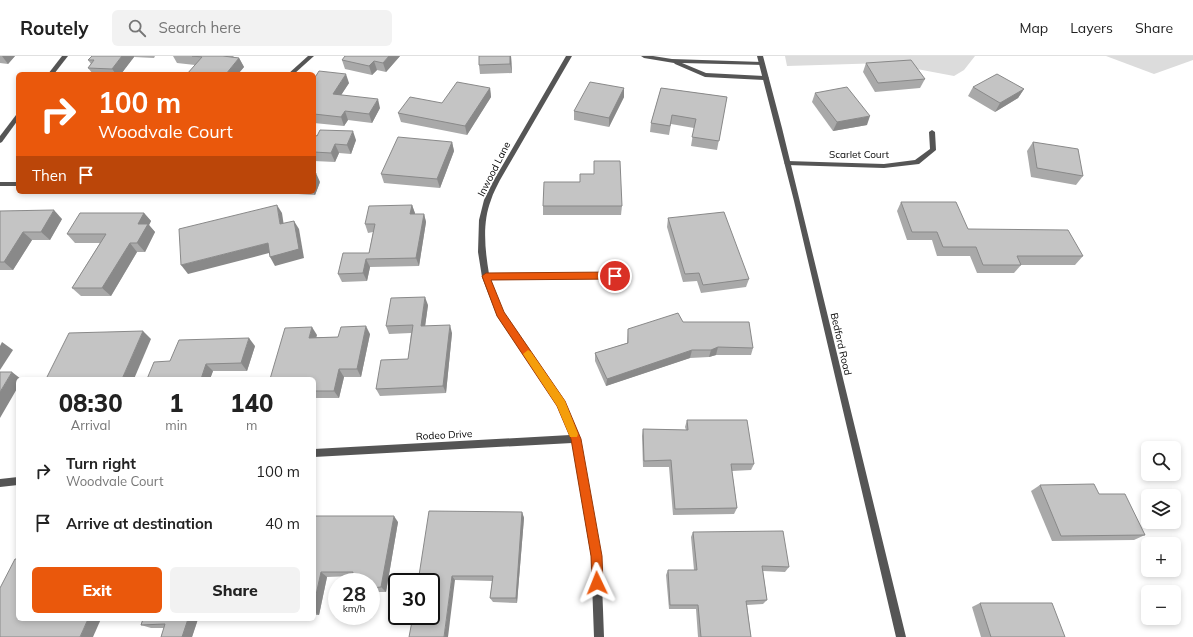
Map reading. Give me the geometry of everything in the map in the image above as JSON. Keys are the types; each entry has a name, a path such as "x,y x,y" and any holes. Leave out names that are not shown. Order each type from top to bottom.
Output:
{"street":[{"path":"53,72 65,56"},
{"path":"293,72 310,56"},
{"name":"Inwood Lane","path":"569,56 497,180 487,200 482,220 482,252 486,276 500,314 561,404 576,439 596,556 599,637"},
{"path":"644,56 672,61 762,64"},
{"name":"Bedford Road","path":"760,56 901,637"},
{"path":"672,61 705,75 766,78"},
{"path":"0,141 16,119"},
{"name":"Scarlet Court","path":"787,163 884,166 917,162 933,150 932,132"},
{"path":"0,184 16,184"},
{"path":"486,276 615,276"},
{"name":"Rodeo Drive","path":"316,453 576,439"},
{"path":"0,483 16,481"}],"shaded area":[{"path":"785,56 975,56 964,70 954,76 885,63 787,66"},
{"path":"1106,56 1193,56 1193,60 1154,74"}],"building":[{"path":"92,56 122,56 112,69 88,68 94,60 88,60"},
{"path":"192,56 223,56 239,58 228,72 189,72 202,57"},
{"path":"345,56 389,56 383,63 374,61 369,66 342,60"},
{"path":"479,56 510,56 510,64 479,65"},
{"path":"911,60 925,79 878,83 866,63"},
{"path":"319,71 346,74 333,94 378,99 369,114 345,111 341,117 316,114 316,76"},
{"path":"997,74 1024,89 1000,103 973,87"},
{"path":"457,82 490,88 465,126 398,113 410,97 442,103"},
{"path":"590,82 624,88 609,118 574,111"},
{"path":"847,87 870,116 837,122 815,93"},
{"path":"661,88 727,97 719,141 692,137 696,119 672,115 670,126 651,123"},
{"path":"320,130 353,131 347,145 335,144 331,153 316,152 317,136"},
{"path":"398,137 452,142 437,179 381,174"},
{"path":"1033,142 1078,149 1083,176 1037,168"},
{"path":"594,161 620,161 622,206 543,206 544,182 580,182 580,174 594,174"},
{"path":"901,202 956,202 968,229 1068,230 1083,256 1017,256 1021,265 983,265 976,247 943,247 937,232 912,232"},
{"path":"277,205 280,224 294,221 299,249 270,257 268,243 181,265 179,229"},
{"path":"412,205 410,214 424,214 416,258 366,259 363,273 338,274 343,253 369,253 375,224 365,224 369,206"},
{"path":"54,210 41,232 23,232 4,262 0,262 0,211"},
{"path":"724,212 749,279 703,285 699,273 685,274 668,218"},
{"path":"80,213 144,213 138,224 148,224 137,243 130,243 102,288 72,288 106,234 67,234"},
{"path":"425,297 421,326 450,325 443,386 376,389 381,360 408,359 413,325 386,326 391,298"},
{"path":"678,313 683,322 749,322 753,348 718,347 711,350 692,350 607,379 595,353 628,343 628,329"},
{"path":"366,326 357,369 339,369 334,391 316,391 316,377 271,377 285,328 312,327 309,338 338,337 341,327"},
{"path":"143,331 123,377 47,377 69,333"},
{"path":"249,338 241,363 206,364 202,377 148,377 154,362 170,361 179,340"},
{"path":"0,372 12,372 0,392"},
{"path":"687,420 747,420 754,464 731,464 737,508 675,509 671,460 644,461 643,429 688,430"},
{"path":"1094,484 1099,494 1125,494 1145,535 1061,536 1040,485"},
{"path":"429,511 522,512 516,598 490,598 493,576 452,576 444,637 409,637 411,625 440,625 440,573 419,573"},
{"path":"316,516 394,516 381,587 380,573 321,572 316,595"},
{"path":"783,531 789,567 762,566 767,600 746,601 751,637 701,637 698,605 670,605 668,570 697,570 693,532"},
{"path":"16,559 16,621 87,621 80,637 0,637 0,588"},
{"path":"980,603 1052,603 1065,637 991,637"},
{"path":"142,621 187,621 182,637 161,637 165,624 141,625"}],"slow traffic":[{"path":"528,354 561,404 574,434"}],"route":[{"path":"597,583 596,556 576,439 561,404 500,314 486,276 615,276"}]}
